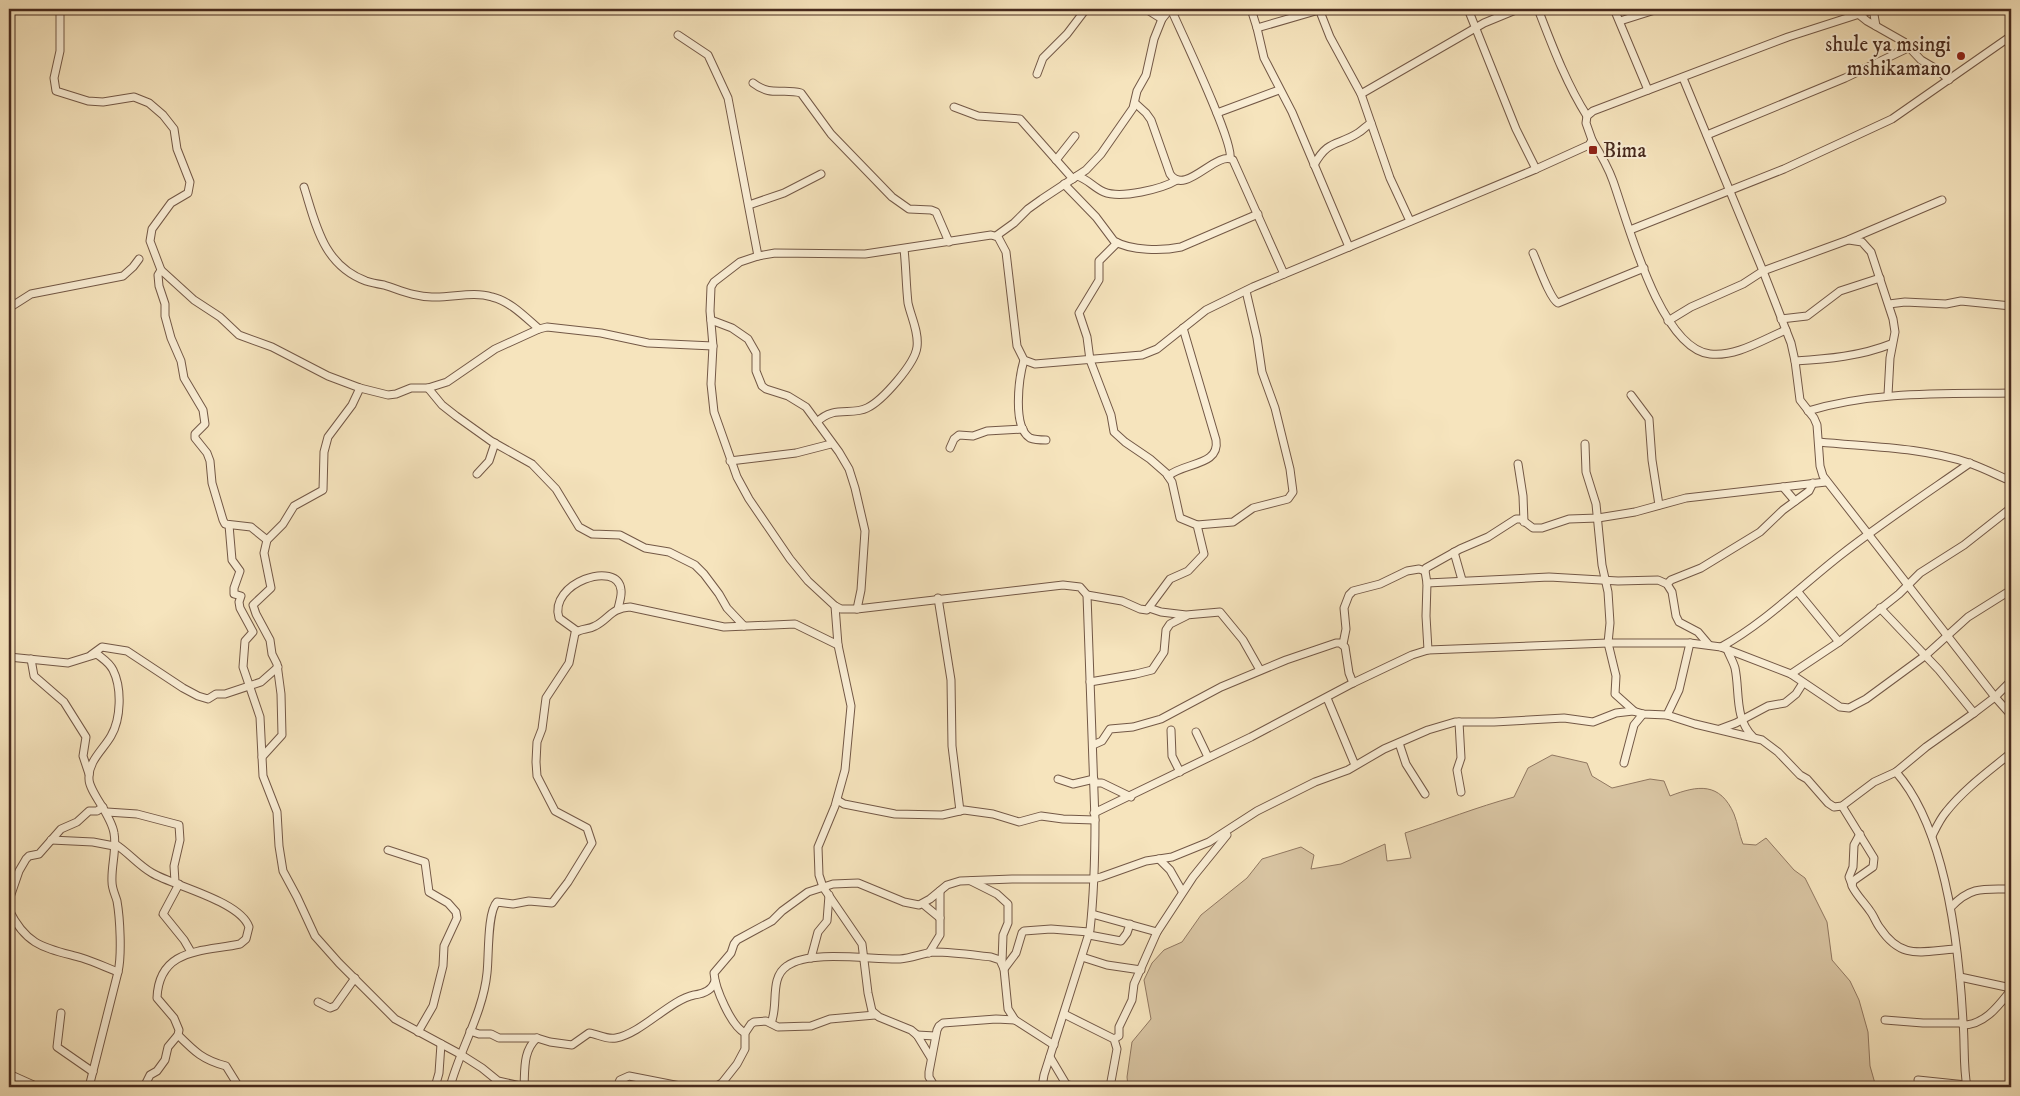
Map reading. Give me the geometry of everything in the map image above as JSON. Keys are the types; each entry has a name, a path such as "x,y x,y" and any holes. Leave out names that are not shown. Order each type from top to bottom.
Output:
{"street":[{"path":"60,9 60,51 54,78 56,90 88,101 103,102 134,97 142,99 156,109 174,129 177,149 190,182 190,187 188,192 167,207 152,229 150,241 161,270 194,300 220,317 239,335 272,347 328,376 360,388 388,395 411,388 428,388 447,382 461,370 495,349 547,327 601,333 653,344 713,346"},
{"path":"1037,74 1044,58 1067,34 1086,9"},
{"path":"1146,9 1162,19"},
{"path":"996,236 1014,223 1028,209 1086,170 1101,154 1133,108 1137,90 1146,75 1154,39 1162,19 1171,9 1217,113 1230,149 1230,158"},
{"path":"1251,9 1264,58 1292,112 1349,247"},
{"path":"1257,28 1319,9 1330,37 1361,94 1390,178 1410,221"},
{"path":"1468,9 1516,129 1536,170"},
{"path":"1361,94 1477,28 1503,11 1518,9"},
{"path":"1538,9 1586,116 1586,123 1592,140 1612,179 1644,268 1668,321 1680,337 1705,353 1724,354 1736,351 1786,330"},
{"path":"1614,9 1648,90"},
{"path":"1620,21 1658,9"},
{"path":"1586,116 1593,111 1856,11 1874,9 1876,26"},
{"path":"1856,11 1876,26 1898,37 1921,60 1938,70 1949,80"},
{"path":"678,35 708,55 715,74 726,91 758,256"},
{"path":"1630,230 1811,158 1892,119 2011,36"},
{"path":"1707,135 1845,78 1910,47"},
{"path":"1683,78 1786,330 1796,360 1801,403 1816,421 1821,471 1826,482 1848,506 1907,586 2011,715"},
{"path":"752,83 762,90 801,93 830,134 892,197 909,208 936,212 949,242"},
{"path":"1217,113 1279,90"},
{"path":"1135,103 1151,120 1170,174 1177,180"},
{"path":"954,107 978,116 1020,119 1056,160 1075,177 1088,180 1101,191 1114,194 1152,190 1197,174 1223,158 1230,158 1242,177 1284,274"},
{"path":"1314,165 1328,146 1357,134 1371,123"},
{"path":"1056,160 1075,136"},
{"path":"1024,360 1035,364 1125,357 1150,353 1206,310 1284,274 1536,170 1589,145 1592,140"},
{"path":"749,205 784,194 821,174"},
{"path":"1064,184 1096,217 1117,243 1153,250 1169,250 1181,247 1258,214"},
{"path":"304,187 316,225 327,251 335,261 351,273 365,280 418,296 491,296 511,306 539,329"},
{"path":"1668,321 1691,307 1743,284 1763,271 1848,240 1942,200"},
{"path":"1046,440 1030,438 1020,422 1019,384 1024,360 1017,346 1006,252 1003,244 996,236 991,234 976,236 949,242 854,255 775,253 740,262 714,282 710,293 714,412 730,461 749,499 790,559 808,580 835,606 858,609 1063,584 1080,587 1087,595 1122,601 1144,610 1149,608 1161,612 1186,615 1220,612 1244,640 1260,670"},
{"path":"1848,240 1862,242 1872,252 1889,304 1895,328 1888,395"},
{"path":"1117,243 1099,261 1099,280 1079,313 1087,337 1090,360 1111,416 1114,432 1150,459 1168,476 1172,482 1180,518 1197,525 1233,522 1254,508 1288,499 1293,492 1290,468 1275,408 1262,372 1257,338 1246,291"},
{"path":"817,422 830,414 844,410 859,411 874,404 889,389 916,353 917,338 908,302 904,249"},
{"path":"1533,253 1550,292 1558,303 1612,283 1644,268"},
{"path":"9,308 31,294 123,276 133,268 140,258"},
{"path":"161,270 158,275 159,286 165,304 165,316 171,338 181,361 184,378 202,410 205,424 195,434 195,438 207,453 210,461 212,483 221,514 225,524 251,527 267,540"},
{"path":"1781,319 1807,316 1840,291 1880,278"},
{"path":"1889,304 1905,302 1946,304 1962,301 2011,306"},
{"path":"711,320 742,334 752,343 756,353 756,375 762,386 766,390 788,396 802,403 839,452 853,480 865,531 858,609"},
{"path":"1168,476 1179,468 1207,460 1212,456 1216,447 1216,440 1183,328"},
{"path":"1796,360 1838,357 1892,344"},
{"path":"262,757 282,735 278,667 272,654 270,640 253,605 271,588 264,553 267,540 282,524 294,506 323,490 324,452 328,437 352,405 360,388"},
{"path":"428,388 442,405 495,443 532,464 556,489 575,521 586,531 592,534 620,535 645,548 674,554 698,567 727,608 744,626"},
{"path":"1808,411 1837,403 1888,395 2011,393"},
{"path":"1631,395 1649,419 1659,505"},
{"path":"950,448 954,439 959,435 973,436 987,431 1023,429"},
{"path":"1819,442 1938,455 1970,463 2011,481"},
{"path":"476,474 489,461 495,443"},
{"path":"730,461 796,453 832,444"},
{"path":"1585,444 1586,472 1596,504 1602,566 1610,605 1608,643 1616,676 1615,694 1634,711 1643,714 1667,715 1762,740 1778,752 1834,807 1842,806 1874,782 1896,772 1926,747 1995,697 2011,680"},
{"path":"1724,648 1798,592 1868,534 1970,463"},
{"path":"1518,464 1523,496 1524,522"},
{"path":"1428,650 1427,582 1425,571 1428,566 1488,537 1516,519 1528,526 1537,528 1547,527 1569,519 1598,518 1635,512 1686,498 1826,482"},
{"path":"1667,584 1701,568 1760,532 1809,491 1813,483"},
{"path":"1783,487 1795,501"},
{"path":"1791,674 1838,642 1907,586 1920,573 1964,545 2011,508"},
{"path":"229,525 232,560 240,571 234,594 241,596 239,605 253,632 245,641 243,662 260,716 264,780 277,812 278,846 282,871 297,897 315,936 326,950 395,1019 460,1054 482,1068 498,1084 525,1087 527,1049 537,1038"},
{"path":"1149,608 1170,579 1188,571 1203,557 1204,550 1197,525"},
{"path":"1454,552 1462,580"},
{"path":"1353,683 1343,644 1346,629 1344,608 1349,595 1353,591 1380,584 1407,571 1419,569 1425,571"},
{"path":"577,631 559,618 558,607 562,597 569,589 583,579 598,575 608,576 620,584 618,609"},
{"path":"1427,582 1549,577 1606,580 1651,579 1667,584 1674,596 1678,620 1688,628 1698,632 1709,645"},
{"path":"837,800 844,804 881,813 942,816 954,814 960,810 986,812 1019,822 1042,816 1063,820 1095,816 1353,683 1412,655 1428,650 1608,643 1690,643 1709,645 1724,648 1791,674 1840,707 1849,708 1866,699 1926,655 1947,635 1982,608 2011,590"},
{"path":"1798,592 1838,642"},
{"path":"1042,1087 1089,934 1092,914 1095,816 1087,595"},
{"path":"938,598 951,680 952,746 960,810"},
{"path":"835,606 838,645 851,706 845,770 837,800 818,847 818,866 823,887 859,936 865,958 869,1000 875,1015"},
{"path":"577,631 595,626 618,609 630,607 724,627 798,625 838,645"},
{"path":"1880,608 1926,655 1974,713"},
{"path":"1090,682 1152,670 1164,652 1166,630 1170,624 1186,615"},
{"path":"450,1087 486,981 490,916 493,905 497,902 513,904 529,901 552,903 568,882 592,842 587,828 555,811 545,795 537,776 537,742 542,729 546,698 559,675 569,663 577,631"},
{"path":"1093,745 1102,741 1110,729 1133,727 1160,718 1214,690 1260,670 1336,643 1343,644"},
{"path":"1667,715 1679,690 1690,643"},
{"path":"9,657 68,663 87,658 101,647 125,650 183,688 206,699 216,694 225,694 261,682 278,667"},
{"path":"1724,648 1735,668 1738,699 1743,720 1748,732 1753,737"},
{"path":"89,774 93,758 102,749 115,728 118,699 118,688 114,671 97,654 91,655"},
{"path":"31,659 34,676 64,702 86,736 83,756 90,784 105,809 114,833 112,884 116,900 121,956 91,1086"},
{"path":"1719,729 1743,720 1768,706 1790,700 1803,683"},
{"path":"1327,698 1355,765"},
{"path":"923,904 953,882 1012,879 1093,879 1146,861 1172,857 1209,842 1257,810 1355,765 1372,755 1446,724 1564,718 1594,722 1616,713 1634,711"},
{"path":"1624,763 1634,725 1643,714"},
{"path":"1459,722 1461,758 1457,770 1460,792"},
{"path":"1171,730 1172,756 1180,772"},
{"path":"1196,732 1208,757"},
{"path":"1399,743 1406,764 1425,794"},
{"path":"1932,836 1940,820 1950,807 1970,787 2011,753"},
{"path":"1896,772 1906,784 1932,836 1951,907 1960,977 1966,1086 1918,1080"},
{"path":"1058,779 1073,784 1094,781 1131,797"},
{"path":"1842,806 1873,854 1874,864 1868,872 1853,881 1852,884"},
{"path":"9,900 19,871 26,859 39,854 61,830 77,822 89,810 105,809 179,825 180,840 174,866 177,883 163,914 191,952"},
{"path":"1114,1039 1119,1036 1119,1027 1132,1000 1134,984 1156,932 1182,891 1231,829"},
{"path":"1860,834 1853,848 1853,867 1849,877 1857,895 1871,912 1880,930 1896,948 1903,951 1956,949"},
{"path":"51,840 115,845 126,850 151,872 219,901 246,922 249,927 246,939 240,944 191,952 171,962 162,976 157,990 157,998 174,1018 179,1030 178,1035 168,1047 165,1060 157,1071 150,1075 144,1087"},
{"path":"388,850 425,862 429,892 448,903 456,912 456,918 444,946 443,966 433,1006 418,1032"},
{"path":"1158,859 1170,870 1182,891"},
{"path":"971,881 997,894 1007,902 1008,923 1003,935 1003,965 1008,1008 1015,1020 1054,1045"},
{"path":"745,1033 734,1022 715,981 714,973 731,954 735,942 744,935 772,921 782,911 808,892 840,883 858,883 904,902 923,904 940,918"},
{"path":"1951,907 1959,899 1972,891 2011,889"},
{"path":"929,953 939,939 940,891"},
{"path":"811,958 818,932 827,921 829,895"},
{"path":"9,910 25,935 37,944 50,950 83,958 118,972"},
{"path":"1092,914 1156,932"},
{"path":"1003,965 1016,953 1024,931 1051,929 1121,941 1130,924"},
{"path":"771,1023 776,1011 777,977 786,966 811,958 901,959 918,957 929,953 991,957 1003,965"},
{"path":"1082,957 1107,965 1141,970"},
{"path":"1885,1020 1972,1024 1986,1016 2011,989 1960,977"},
{"path":"318,1002 333,1008 342,999 355,978"},
{"path":"470,1031 479,1034 491,1034 499,1038 537,1038 550,1042 572,1044 589,1033 607,1038 623,1036 691,996 701,994 713,986 715,981"},
{"path":"61,1013 57,1047 93,1072"},
{"path":"1064,1014 1114,1039 1117,1049 1110,1087"},
{"path":"715,1087 722,1083 741,1057 745,1049 745,1033 754,1022 766,1021 778,1027 811,1026 830,1018 875,1015 908,1028 917,1035 931,1058"},
{"path":"935,1087 929,1077 938,1026 943,1023 996,1019 1015,1020"},
{"path":"178,1035 206,1060 226,1066 239,1087"},
{"path":"917,1035 936,1036"},
{"path":"435,1087 439,1073 442,1044"},
{"path":"1050,1057 1066,1084 1074,1087"},
{"path":"9,1074 38,1087"},
{"path":"617,1087 620,1080 629,1076 685,1087"},
{"path":"1091,1087 1096,1087"}],"shaded area":[{"path":"1552,755 1587,763 1592,776 1612,788 1650,779 1664,781 1670,796 1699,788 1715,791 1722,796 1734,814 1743,844 1756,845 1766,838 1794,870 1805,878 1827,922 1832,960 1850,981 1859,1000 1868,1032 1870,1066 1876,1087 1128,1087 1127,1077 1132,1042 1151,1019 1144,980 1152,963 1164,950 1182,942 1201,915 1247,878 1262,859 1301,847 1314,855 1311,869 1341,864 1385,844 1387,861 1411,858 1405,833 1514,797 1528,768"}],"place":[{"name":"shule ya msingi mshikamano","path":"1961,56"},
{"name":"Bima","path":"1593,150"}]}
